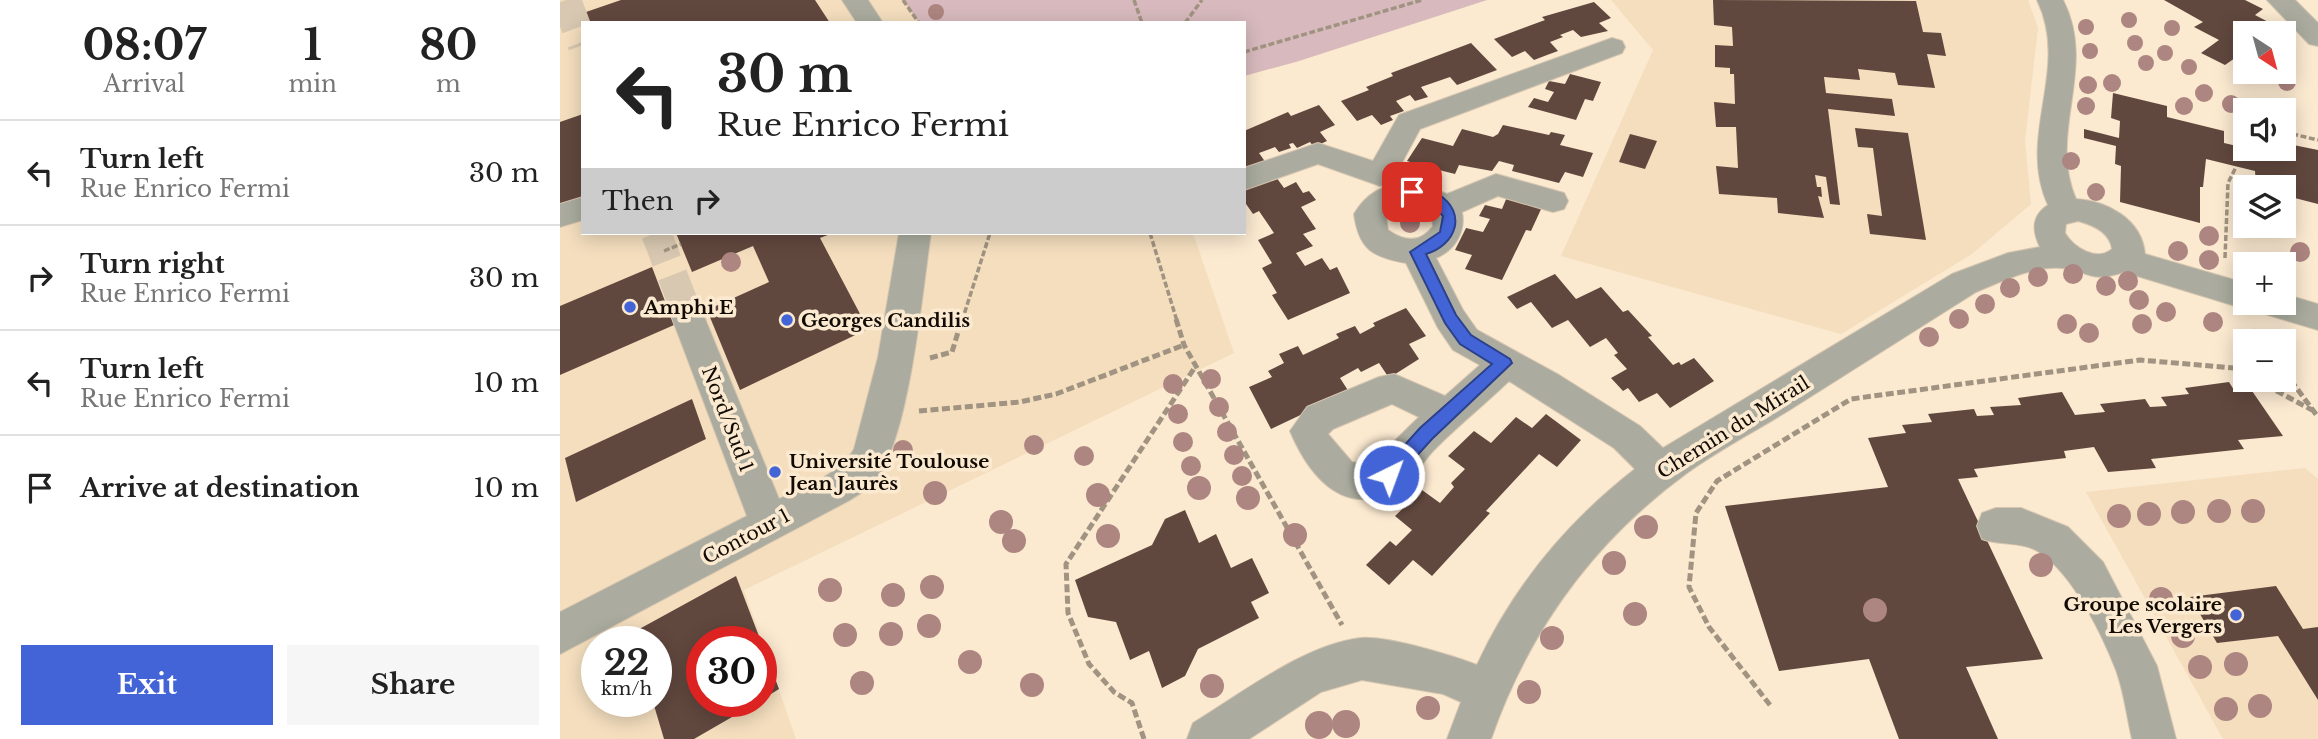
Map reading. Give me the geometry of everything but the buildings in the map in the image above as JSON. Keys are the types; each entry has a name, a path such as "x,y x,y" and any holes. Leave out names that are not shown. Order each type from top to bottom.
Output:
{"street":[{"path":"855,0 869,21"},
{"path":"2050,0 2064,54 2051,163 2056,191 2066,211"},
{"path":"2280,0 2318,38"},
{"path":"1246,178 1318,153 1387,185 1431,196 1445,207 1450,216 1447,234 1431,247 1418,252 1393,250 1381,244 1370,231 1368,221 1387,185 1409,122 1612,47"},
{"path":"1445,207 1496,185 1553,201"},
{"path":"560,216 581,209"},
{"path":"2066,211 2091,212 2115,225 2129,244 2129,253 2124,260 2112,265 2098,266 2066,255 2050,237 2048,228 2056,214 2066,211"},
{"name":"Contour 1","path":"560,634 837,488 863,469 875,447 883,414 915,235"},
{"path":"1418,252 1450,319 1465,340 1546,385 1627,437 1661,470"},
{"name":"Chemin du Mirail","path":"1469,739 1485,690 1509,638 1544,587 1593,530 1661,470 1964,283 2008,265 2066,255"},
{"path":"2124,260 2233,292"},
{"path":"2296,311 2318,317"},
{"name":"Nord/Sud 1","path":"687,313 769,524"},
{"path":"1450,415 1504,363"},
{"path":"1996,526 2021,526 2054,540 2089,575 2136,666 2154,739"},
{"path":"1209,739 1311,674 1362,659 1443,673 1485,690"}],"path":[{"path":"903,0 918,21"},
{"path":"1134,0 1141,21"},
{"path":"1186,21 1202,0"},
{"path":"1246,51 1422,0"},
{"path":"2296,135 2318,140"},
{"path":"2233,274 2228,183 2236,167"},
{"path":"891,366 952,352 989,235"},
{"path":"1151,235 1184,345 1362,659"},
{"path":"664,251 681,244"},
{"path":"883,414 1020,402 1056,394 1184,345"},
{"path":"1770,705 1710,627 1689,587 1696,513 1717,481 1851,398 2140,360 2233,368"},
{"path":"1144,739 1132,704 1114,692 1088,664 1068,613 1066,564 1112,498 1195,366"},
{"path":"2296,388 2318,417"},
{"path":"2278,392 2312,410"}],"shaded area":[{"name":"Université Toulouse Jean Jaurès","path":"560,0 1487,0 1246,75 1246,21 581,21 581,235 1194,235 1234,353 744,590 757,626 686,626 686,717 777,717 777,685 796,739 560,739"},
{"path":"903,0 1487,0 1246,75 1246,21 918,21"},
{"path":"1611,0 2028,0 2038,28 2025,141 2031,204 1972,254 1841,334 1561,256 1653,50"},
{"name":"Groupe scolaire Les Vergers","path":"2305,468 2318,479 2318,739 2223,739 2086,492"}],"tunnel":[{"path":"566,0 581,40"},
{"path":"657,235 687,313"}],"place":[{"name":"Amphi E","path":"630,307"},
{"name":"Georges Candilis","path":"787,320"},
{"name":"Université Toulouse Jean Jaurès","path":"775,472"},
{"name":"Groupe scolaire Les Vergers","path":"2236,615"}],"route":[{"path":"1389,475 1426,433 1450,415 1504,363 1465,340 1450,319 1418,252 1439,243 1447,234 1450,216 1445,207 1431,196 1412,192"}]}
